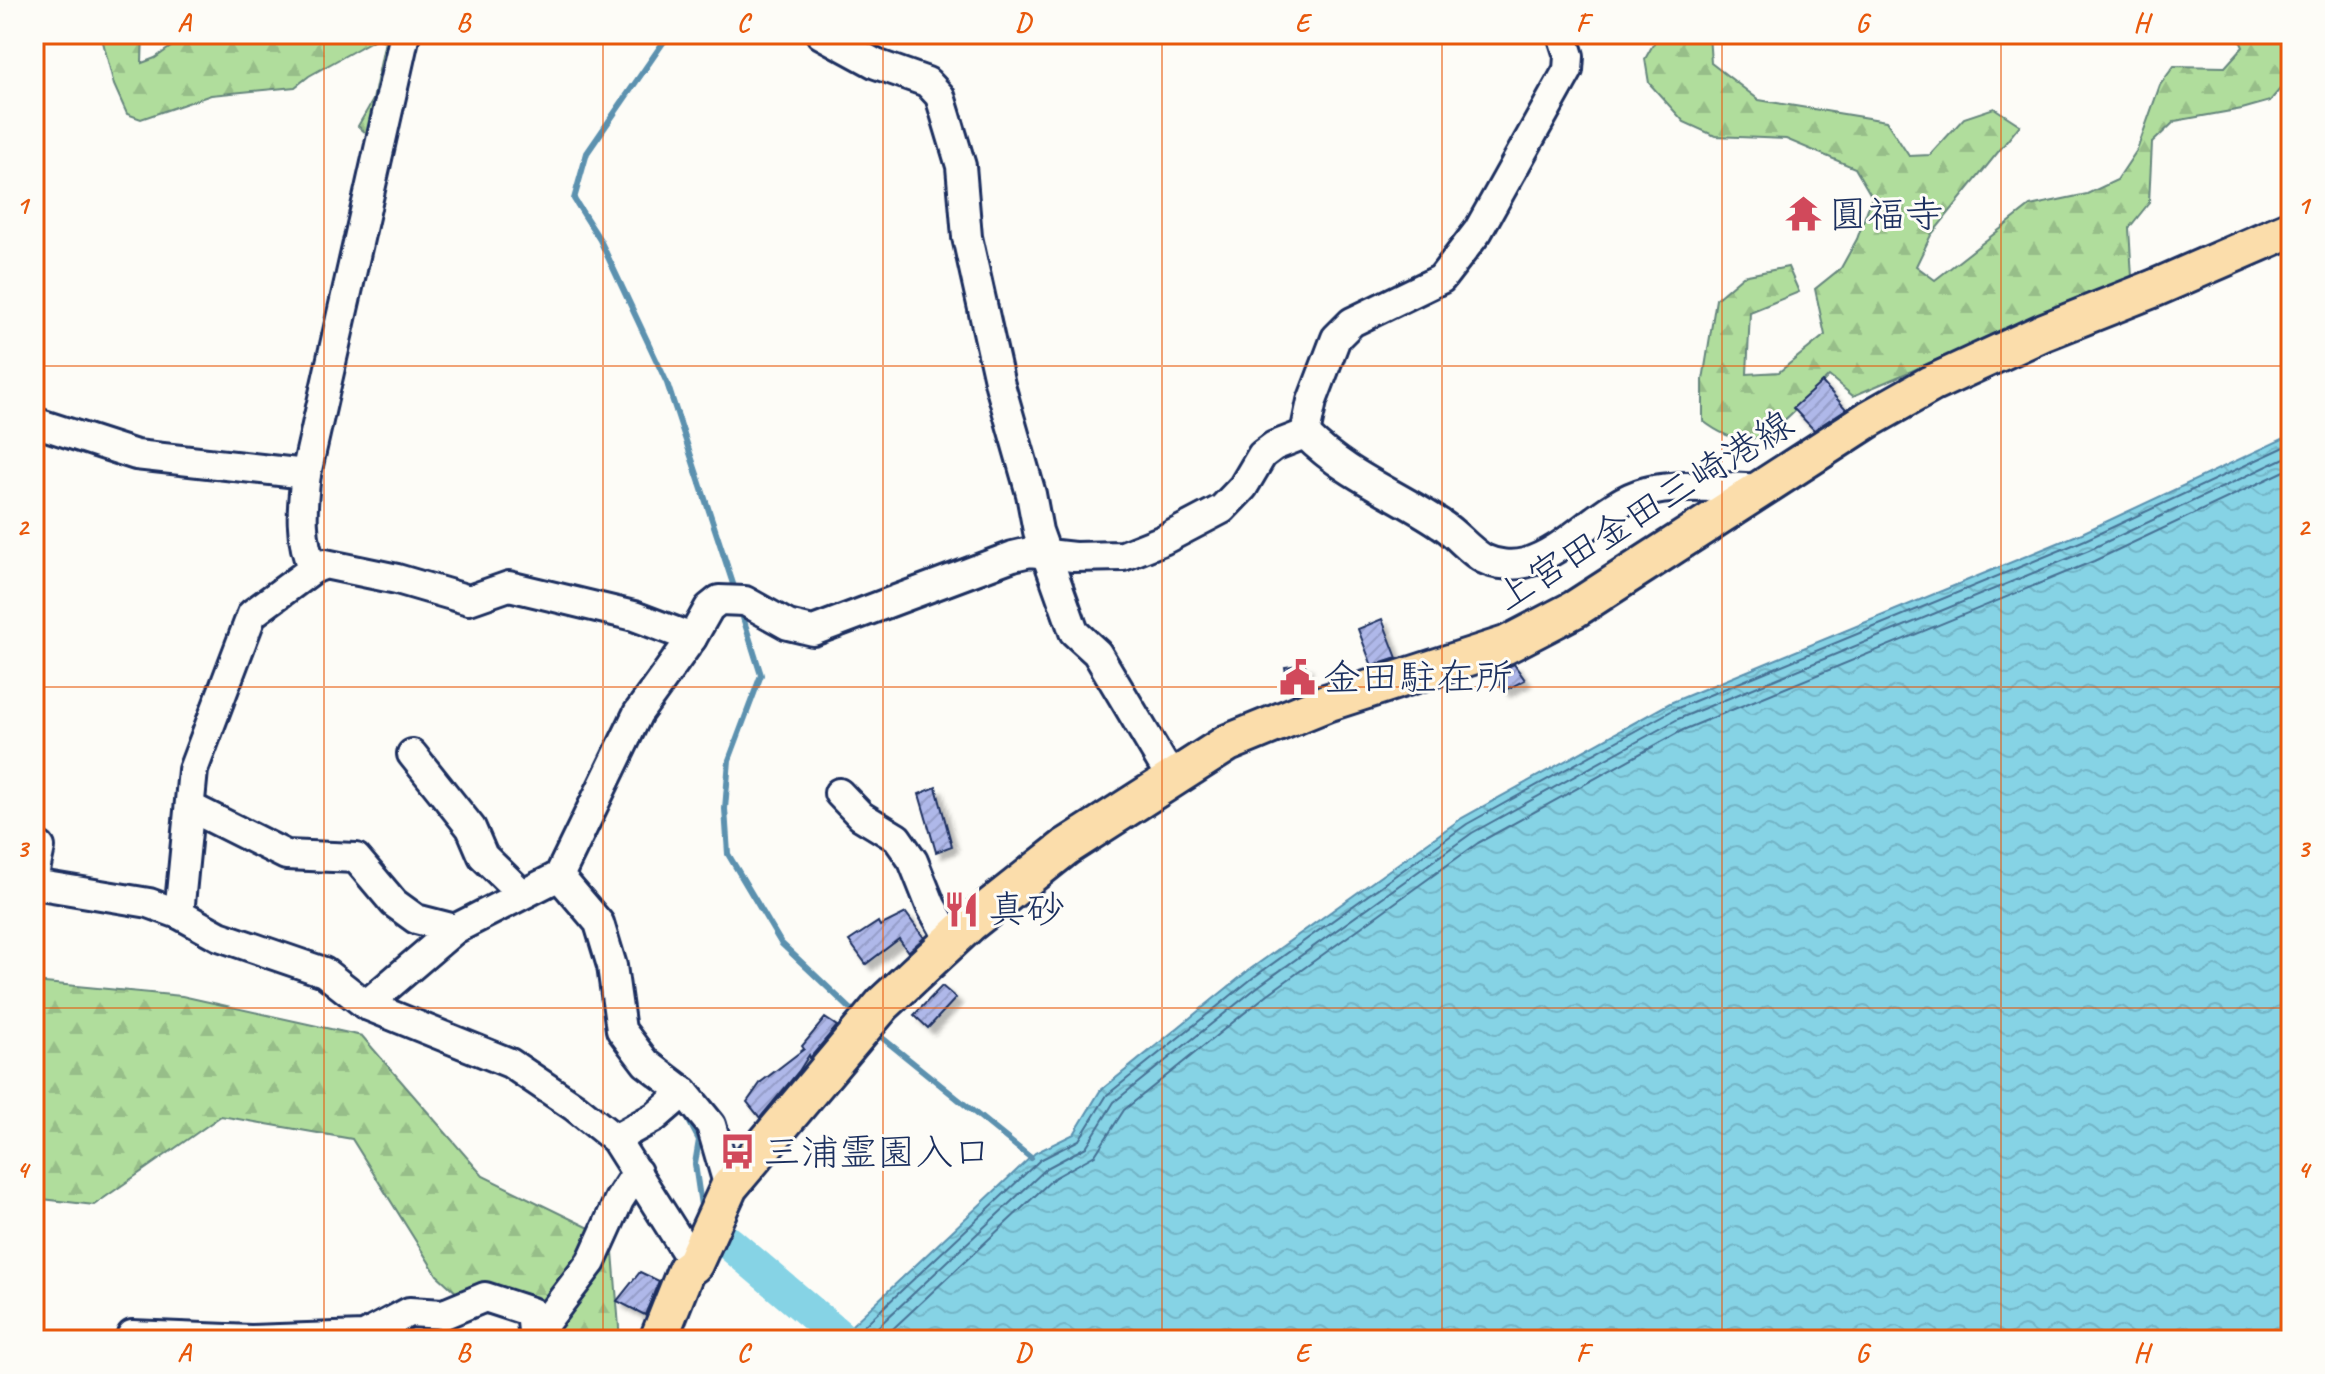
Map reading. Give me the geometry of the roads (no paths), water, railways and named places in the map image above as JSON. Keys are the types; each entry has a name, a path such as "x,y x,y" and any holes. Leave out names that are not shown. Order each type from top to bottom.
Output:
{"main road":[{"name":"上宮田金田三崎港線","path":"658,1340 686,1270 694,1264 729,1187 866,1024 951,941 1066,847 1228,743 1278,721 1479,655 1575,609 1869,419 1941,379 2044,332 2291,229"}],"street":[{"path":"313,569 303,533 306,474 405,34"},
{"path":"1305,434 1312,401 1331,349 1343,330 1361,317 1441,279 1478,231 1568,70 1569,56 1562,34"},
{"path":"833,37 876,64 927,82 940,96 961,166 967,237 1000,385 1031,494 1038,531 1074,632 1097,653 1172,779"},
{"path":"34,422 136,455 306,474"},
{"path":"1305,434 1328,457 1348,471 1441,524 1486,560 1505,565 1525,563 1544,554 1608,511 1644,492 1723,487 1761,489"},
{"path":"366,1005 455,929 559,876 638,713 692,638 709,608 719,600 745,601 788,625 813,631 1013,556 1030,552 1099,558 1123,556 1163,540 1222,509 1243,487 1262,455 1274,446 1305,434"},
{"path":"179,914 193,770 252,614 313,569 325,564 397,579 469,600 509,586 634,616 692,638"},
{"path":"412,754 471,828 483,856 522,894"},
{"path":"839,793 861,816 897,838 913,861 931,906 951,941"},
{"path":"190,807 286,855 356,858 394,903 416,919 455,929"},
{"path":"34,875 40,847"},
{"path":"559,876 599,923 612,966 621,1030 646,1063 684,1092 711,1125 729,1187"},
{"path":"34,884 149,903 179,914 219,936 324,972 366,1005 510,1063 575,1107 615,1139 669,1229 694,1264"},
{"path":"615,1139 655,1117 684,1092"},
{"path":"534,1339 591,1262 619,1200 637,1172"},
{"path":"132,1335 251,1340 364,1336 409,1312 444,1314 485,1297 531,1312 534,1339"}],"water":[{"path":"2291,435 2291,1340 836,1340 1035,1153 1074,1134 1100,1091 1249,970 1462,818 1670,703 2082,533"}],"waterway":[{"path":"669,34 587,153 574,199 600,240 667,383 736,593"},
{"path":"740,608 761,675 729,760 725,809 728,854 781,943 858,1016"},
{"path":"875,1032 1031,1158"},
{"path":"685,1113 699,1140 695,1164 702,1212"},
{"path":"729,1243 841,1338"}],"place":[{"name":"圓福寺","path":"1803,214"},
{"name":"金田駐在所","path":"1297,677"},
{"name":"真砂","path":"962,909"},
{"name":"三浦霊園入口","path":"737,1152"}]}
